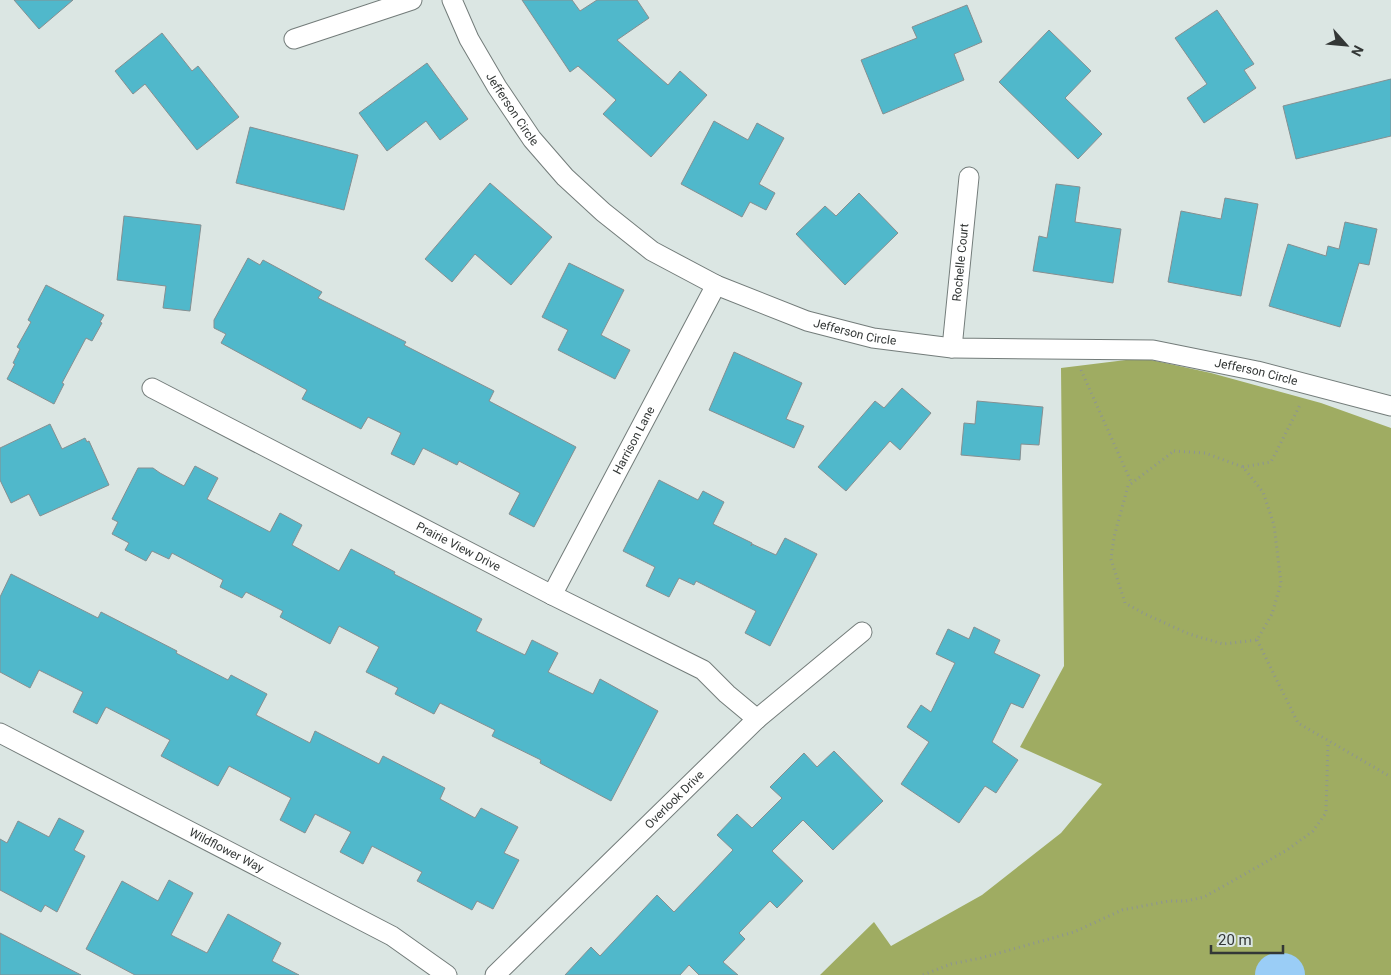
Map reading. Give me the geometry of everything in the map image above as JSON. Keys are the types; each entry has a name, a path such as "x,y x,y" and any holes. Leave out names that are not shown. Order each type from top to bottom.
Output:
{"street":[{"path":"294,38 412,0"},
{"name":"Jefferson Circle","path":"452,0 469,39 497,87 532,138 565,177 603,212 652,251 716,285 807,321 873,338 952,348 1153,350 1257,371 1391,406"},
{"name":"Rochelle Court","path":"952,348 969,177"},
{"name":"Harrison Lane","path":"552,595 716,285"},
{"name":"Prairie View Drive","path":"152,388 552,595 702,670 756,719"},
{"name":"Overlook Drive","path":"495,975 756,719 862,632"},
{"name":"Wildflower Way","path":"0,733 392,936 447,975"}],"path":[{"path":"1071,350 1132,484"},
{"path":"1243,467 1271,462 1310,385"},
{"path":"1174,451 1206,453 1243,467 1263,492 1274,525 1281,583 1272,614 1257,640 1224,644 1189,634 1125,603 1111,559 1114,537 1128,486 1174,451"},
{"path":"1257,640 1298,723 1391,777"},
{"path":"923,975 951,964 990,956 1074,932 1122,910 1169,901 1186,901 1204,897 1287,850 1313,831 1326,813 1328,741"}],"green space":[{"path":"1142,358 1211,373 1321,403 1391,428 1391,975 820,975 874,922 891,946 982,895 1061,833 1102,784 1020,747 1064,666 1061,368"}],"building":[{"path":"14,0 73,0 39,29"},
{"path":"522,0 572,0 580,11 597,0 637,0 649,18 617,40 668,85 680,71 707,95 651,157 603,114 616,100 578,66 570,72"},
{"path":"967,5 982,42 954,54 964,80 883,114 861,60 917,38 912,27"},
{"path":"1217,10 1254,64 1244,70 1256,88 1204,123 1187,98 1207,84 1175,38"},
{"path":"1049,30 1091,71 1065,98 1102,134 1078,159 999,82"},
{"path":"162,33 192,71 198,66 239,117 197,150 145,84 133,94 115,71"},
{"path":"427,63 468,119 440,140 426,121 387,151 359,113"},
{"path":"1391,79 1391,136 1296,159 1283,106"},
{"path":"714,121 748,140 757,123 784,138 759,184 775,193 766,210 750,202 742,217 681,184"},
{"path":"250,127 358,155 344,210 236,183"},
{"path":"490,183 552,237 511,285 475,254 452,282 425,259"},
{"path":"1056,184 1080,187 1075,222 1121,229 1113,283 1033,271 1039,236 1047,238"},
{"path":"859,193 898,233 845,285 796,234 825,206 836,216"},
{"path":"1225,198 1258,204 1241,296 1168,282 1181,211 1221,219"},
{"path":"124,216 201,225 190,311 163,308 166,286 117,280"},
{"path":"1345,222 1377,229 1369,265 1359,263 1340,327 1269,306 1288,244 1326,256 1328,246 1339,249"},
{"path":"248,258 260,265 263,260 322,292 318,298 406,342 404,345 494,391 489,401 576,447 534,527 509,514 520,493 459,461 457,465 423,448 414,465 391,454 401,433 368,417 361,429 302,399 307,390 221,343 226,334 214,328 214,320"},
{"path":"569,263 624,290 601,335 630,350 615,379 558,350 568,330 542,317"},
{"path":"46,285 104,315 100,322 102,323 92,341 86,338 62,383 64,384 54,404 7,379 20,349 17,347 31,322 28,320"},
{"path":"734,352 802,383 786,419 804,426 794,448 709,410"},
{"path":"902,388 931,413 900,450 890,441 846,491 818,467 875,401 884,408"},
{"path":"977,401 1043,407 1039,445 1021,444 1020,460 961,455 964,423 975,424"},
{"path":"50,424 62,449 85,438 87,442 89,441 109,485 40,516 29,494 11,503 0,480 0,448"},
{"path":"195,466 218,478 207,499 270,532 280,513 302,525 292,545 339,571 351,549 395,572 394,574 482,619 476,631 525,655 532,640 558,653 548,672 593,694 600,679 658,711 611,801 540,763 541,760 492,736 495,730 440,703 434,714 395,694 398,688 366,672 379,647 339,626 330,644 280,617 283,611 246,592 242,598 220,587 223,580 172,553 169,559 152,551 146,561 125,550 129,543 112,534 118,522 112,519 138,468 153,468 184,486"},
{"path":"659,480 698,500 703,491 724,502 713,524 752,543 751,546 752,544 776,555 785,538 817,554 770,646 745,633 756,611 696,581 694,585 679,578 669,597 646,586 655,567 623,551"},
{"path":"11,574 98,618 101,612 228,680 231,675 267,694 256,715 310,743 315,731 379,764 383,756 445,788 440,799 475,818 481,808 518,827 504,853 519,860 493,909 477,901 472,910 417,881 422,872 372,846 363,864 340,852 351,832 315,814 305,833 280,820 291,798 229,766 218,786 161,756 170,740 106,707 97,724 73,712 83,692 39,670 30,688 0,672 0,597"},
{"path":"974,627 1000,640 994,653 1040,675 1023,708 1011,703 992,742 1018,760 996,793 985,786 959,823 901,784 929,742 907,727 921,705 931,712 955,663 936,654 948,629 969,639"},
{"path":"834,751 883,801 833,850 803,820 772,851 803,881 777,908 770,901 739,933 745,939 723,962 738,975 699,975 689,965 680,975 565,975 591,947 600,956 657,895 674,912 733,850 717,835 737,814 752,828 782,798 770,787 804,753 817,767"},
{"path":"59,818 84,831 74,850 85,856 57,912 45,905 41,912 0,890 0,839 7,843 18,821 49,837"},
{"path":"169,880 193,893 171,935 207,953 228,914 281,943 272,961 299,975 135,975 86,949 122,881 158,901"},
{"path":"0,933 81,975 0,975"}],"waterway":[{"path":"1277,975 1283,975"}]}
